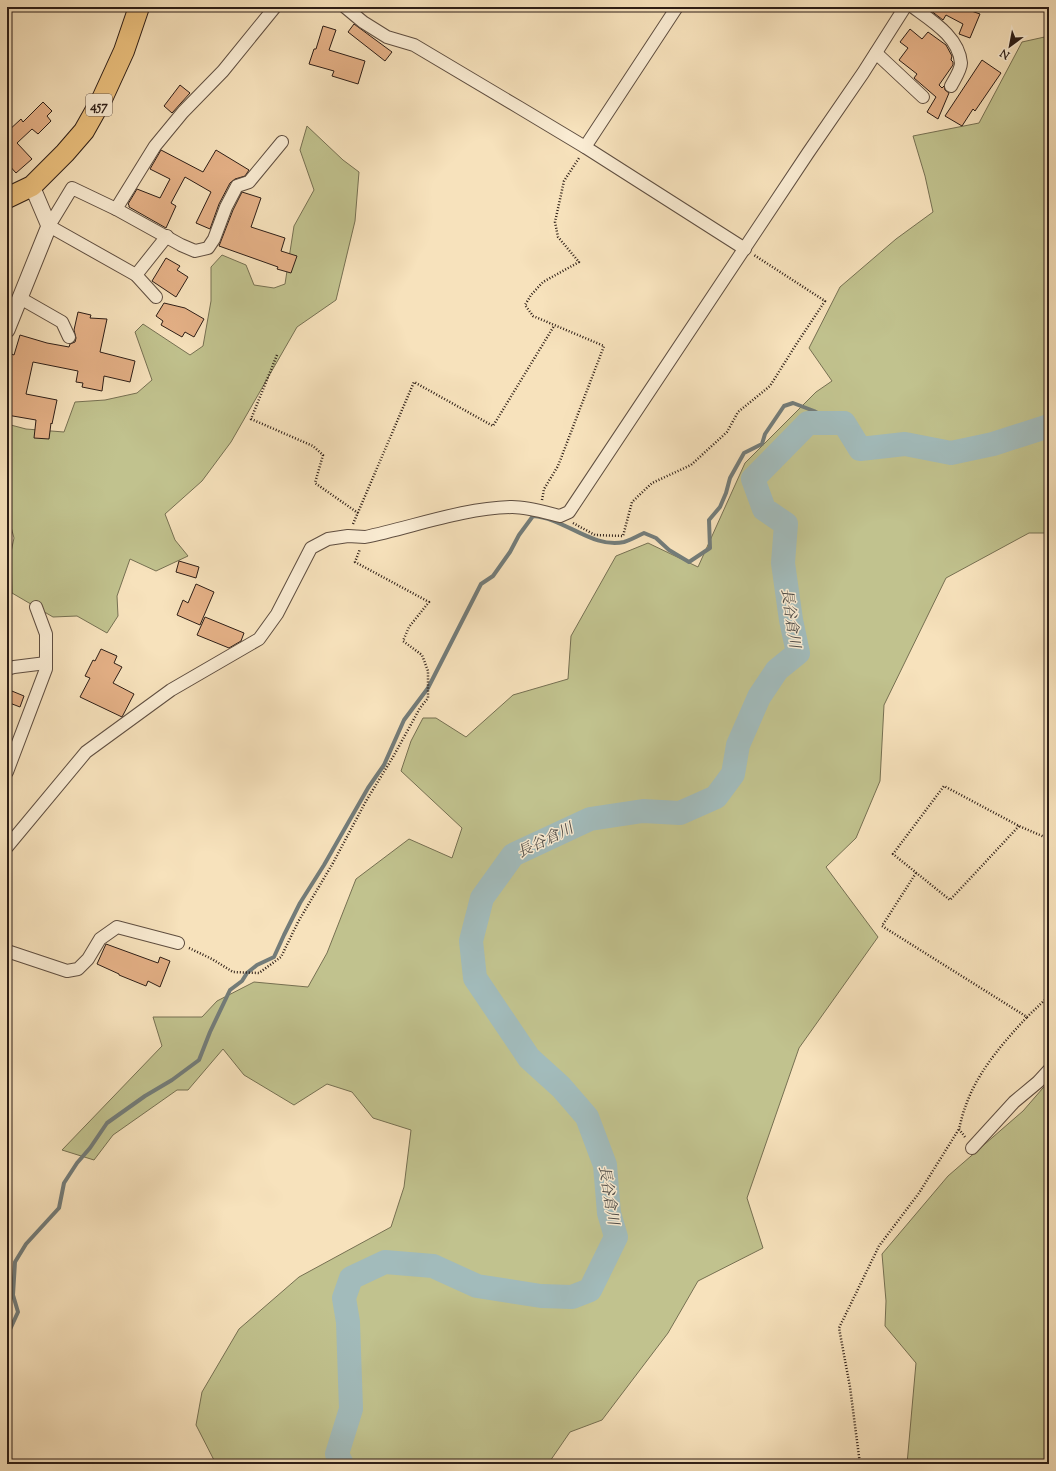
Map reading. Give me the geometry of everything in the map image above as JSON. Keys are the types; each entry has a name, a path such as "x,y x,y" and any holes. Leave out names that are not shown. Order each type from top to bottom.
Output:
{"highway":[{"name":"457","path":"7,198 32,186 65,153 84,131 102,99 124,51 139,7"}],"street":[{"path":"116,209 155,146 183,112 223,71 275,7"},
{"path":"345,7 363,22 387,37 414,45 585,147 745,249"},
{"path":"585,147 676,7"},
{"path":"7,847 86,752 171,690 259,639 277,614 311,548 328,539 348,536 365,537 472,511 512,507 539,510 560,516 569,512 876,53 905,7"},
{"path":"913,7 941,28 956,45 961,64 951,86"},
{"path":"876,53 923,97"},
{"path":"7,330 49,226 72,188 116,209 181,245 195,251 208,248 214,239 226,207 237,186 249,182 282,142"},
{"path":"32,186 49,226 136,275 156,297"},
{"path":"136,275 167,236"},
{"path":"20,298 62,322 68,337"},
{"path":"7,772 46,669 46,634 36,607"},
{"path":"7,670 14,667 46,662"},
{"path":"7,950 66,971 78,970 88,959 100,939 117,927 178,943"},
{"path":"972,1148 1014,1102 1038,1082 1049,1070"}],"path":[{"path":"539,510 544,489 558,466 604,346 533,316 525,305 531,295 543,282 579,262 558,237 555,222 564,181 585,147"},
{"path":"560,516 594,535 623,536 632,502 652,483 690,466 727,432 738,412 770,386 796,343 825,301 745,249"},
{"path":"348,536 414,382 493,426 554,326"},
{"path":"277,355 251,419 313,446 323,455 315,483 358,513"},
{"path":"178,943 212,959 233,972 259,973 281,957 298,922 366,801 393,757 420,708 428,698 428,671 422,656 403,641 409,627 429,602 355,562 365,537"},
{"path":"1019,826 950,900 893,854 944,786 1019,826 1049,839"},
{"path":"916,873 882,926 1027,1016"},
{"path":"860,1464 850,1387 839,1328 879,1246 919,1193 959,1129 965,1105 974,1086 1003,1043 1027,1016 1049,996"},
{"path":"959,1129 972,1148"}],"green space":[{"path":"1049,36 1049,533 1029,533 946,578 884,705 880,781 856,838 826,867 878,937 799,1048 747,1198 763,1248 698,1281 668,1333 602,1420 570,1432 548,1464 216,1464 196,1425 202,1392 239,1329 299,1277 391,1227 404,1187 411,1130 373,1118 352,1092 327,1084 294,1105 244,1075 223,1049 188,1090 177,1090 113,1135 94,1160 62,1150 162,1046 153,1017 202,1017 217,1001 254,982 308,987 327,953 356,879 409,839 452,858 462,828 401,771 411,741 423,718 436,718 466,737 513,695 568,679 571,636 616,556 648,543 698,567 745,463 816,392 832,381 809,348 840,287 896,239 933,212 925,176 913,136 979,123 1022,42"},
{"path":"307,126 343,160 359,172 355,221 336,300 297,327 231,442 202,481 165,514 175,540 188,556 156,571 130,559 117,596 118,616 107,633 77,616 53,617 12,593 11,552 14,538 7,512 7,424 26,429 64,432 75,402 105,400 137,393 152,380 135,332 143,324 190,355 203,346 211,301 211,267 222,255 246,265 254,285 274,288 285,284 294,226 314,190 300,150"},
{"path":"1049,1081 1049,1464 907,1464 916,1363 885,1326 886,1301 882,1254 948,1176 1023,1111"}],"building":[{"path":"926,7 960,7 980,14 970,38 959,34 963,24 946,15 943,20"},
{"path":"354,24 392,52 385,61 348,32"},
{"path":"323,26 336,30 329,50 365,61 358,84 332,76 334,71 309,64 314,49 316,49"},
{"path":"910,29 922,39 928,32 946,45 952,56 951,60 953,65 939,85 942,88 944,86 945,90 949,93 938,119 927,112 936,97 914,78 917,74 899,60 908,48 900,42"},
{"path":"982,60 1001,73 975,111 973,109 962,126 945,116"},
{"path":"180,85 190,93 172,113 164,106"},
{"path":"43,102 52,111 47,116 51,121 38,134 32,129 17,143 32,159 16,173 7,163 7,132 21,119 23,122"},
{"path":"161,150 203,172 216,150 249,170 245,176 235,179 230,183 219,204 210,229 196,223 211,192 185,177 171,203 176,206 166,228 129,207 128,204 137,189 160,198 170,179 150,169"},
{"path":"242,192 261,198 251,227 285,238 281,251 297,256 291,273 219,246 233,210"},
{"path":"166,258 180,266 177,270 188,277 176,297 152,281"},
{"path":"164,303 185,308 204,319 194,337 185,332 182,337 161,325 163,321 156,316"},
{"path":"78,312 91,315 90,318 107,319 100,352 135,361 130,382 104,376 102,391 82,387 83,383 76,382 78,371 33,362 26,394 57,400 52,424 51,423 49,439 34,438 36,420 7,415 7,359 9,353 14,355 20,335 47,343 69,347 70,344 75,342 76,338 74,330"},
{"path":"179,561 199,567 196,578 176,572"},
{"path":"196,584 214,592 200,625 177,615 183,600 188,603"},
{"path":"205,617 244,633 241,641 229,648 197,635"},
{"path":"101,649 117,656 114,663 122,667 113,683 134,694 122,717 80,697 90,678 85,676 93,660 95,661"},
{"path":"7,689 24,696 20,707 7,702"},
{"path":"106,944 158,963 160,957 170,961 160,987 148,981 146,986 97,964"}],"waterway":[{"path":"7,1336 18,1312 13,1295 15,1262 26,1244 59,1208 64,1183 107,1123 145,1096 172,1080 199,1060 210,1032 230,990 242,981 247,973 257,965 274,957 300,903 324,865 368,788 384,765 404,720 428,688 481,584 493,576 533,516 545,518 590,537 612,543 624,542 644,533 656,538 669,550 689,562 710,548 709,520 720,507 730,478 744,453 762,444 765,434 784,406 793,403 814,411 835,423"},
{"name":"長谷倉川","path":"342,1464 337,1454 351,1409 348,1322 344,1298 351,1278 385,1262 433,1266 477,1286 541,1296 572,1297 590,1290 616,1237 609,1213 605,1165 587,1117 561,1087 529,1058 475,978 471,941 482,898 513,855 590,819 643,811 680,813 716,797 733,774 738,745 759,697 777,670 798,653 791,620 783,563 786,524 764,509 753,479 808,423 844,423 860,449 905,444 951,453 993,444 1049,426"}]}
